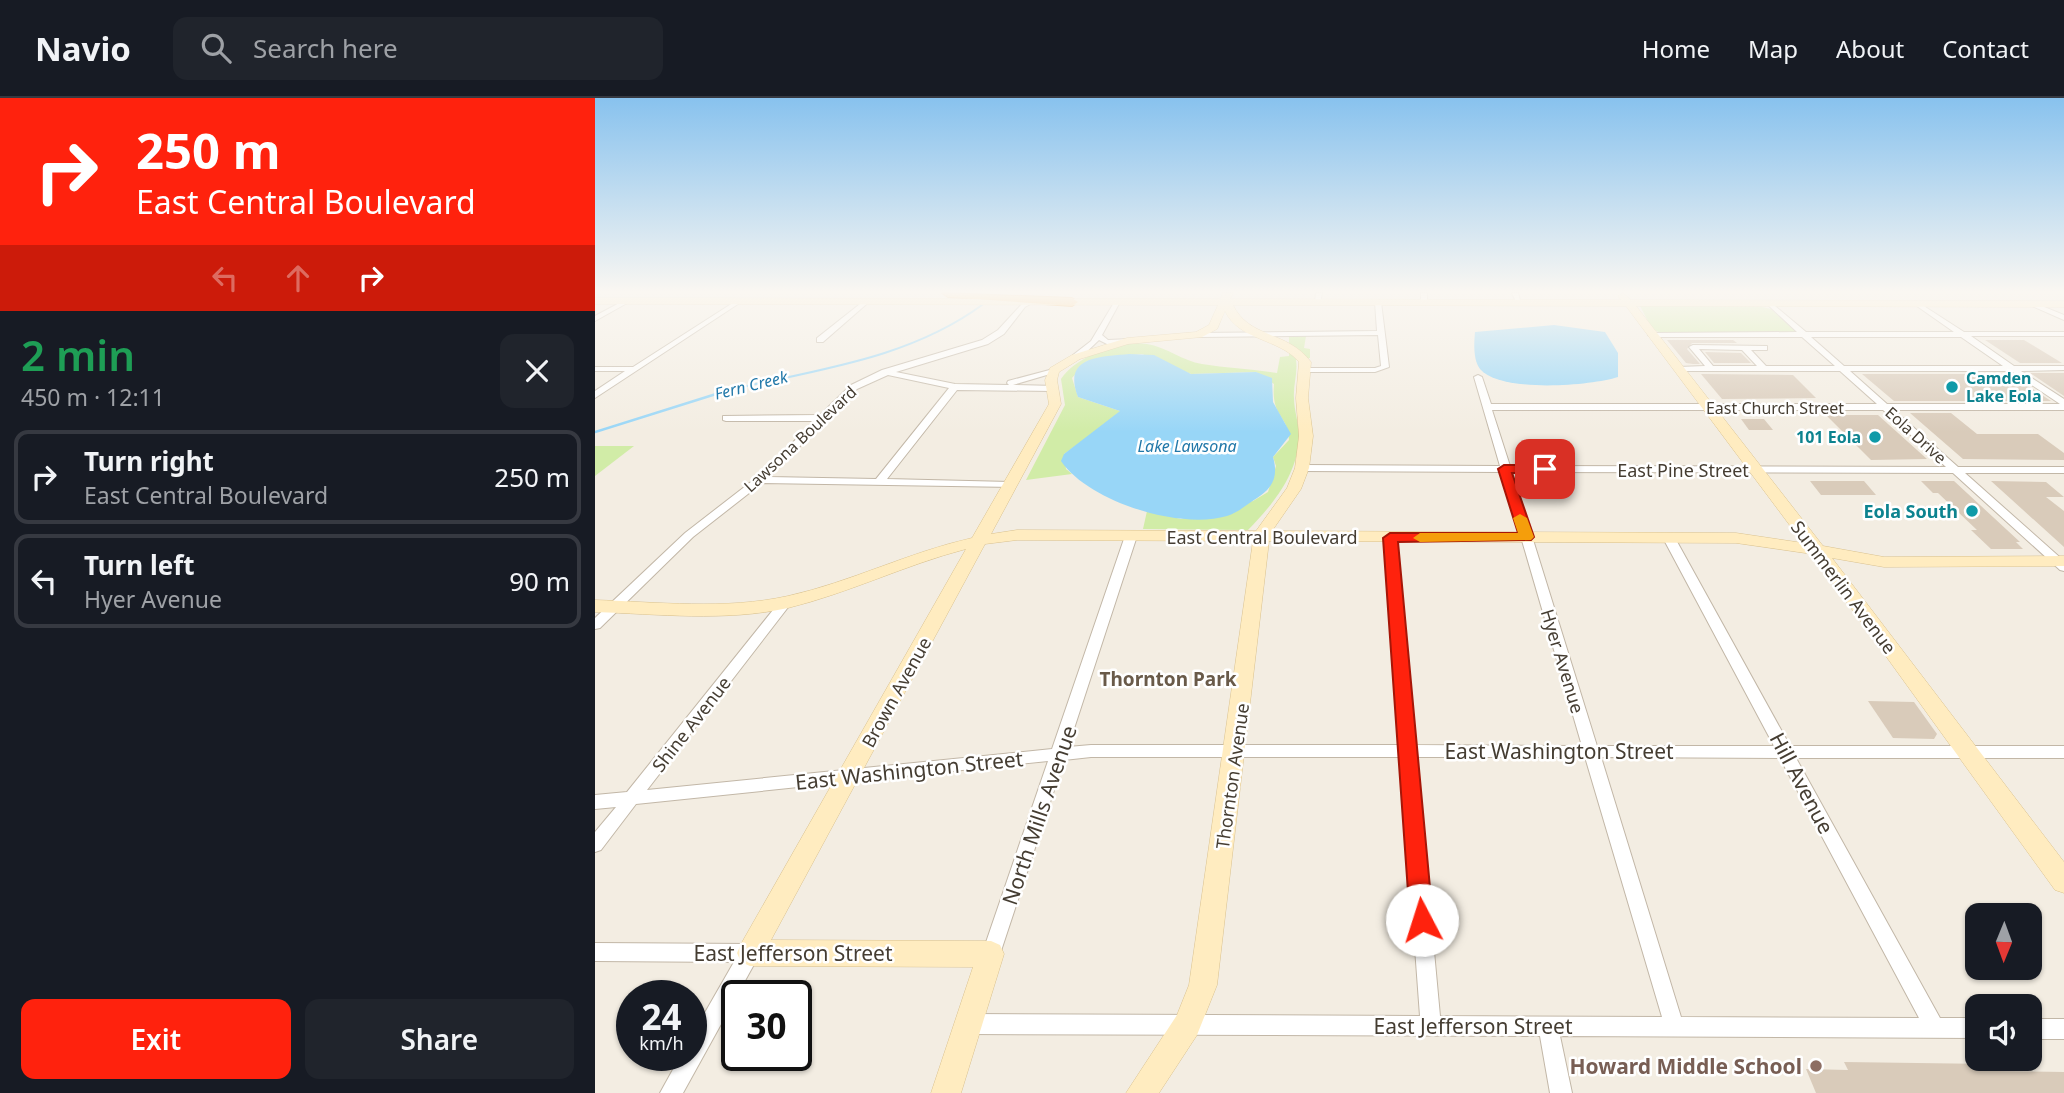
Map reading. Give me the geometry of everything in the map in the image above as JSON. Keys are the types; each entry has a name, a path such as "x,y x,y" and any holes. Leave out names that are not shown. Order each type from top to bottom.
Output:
{"street":[{"path":"595,395 680,339"},
{"name":"Lawsona Boulevard","path":"595,625 689,535 760,480 854,387 884,372 989,339"},
{"path":"1076,357 1094,339"},
{"path":"1103,339 1107,342 1146,339"},
{"path":"1276,339 1301,355 1306,370 1383,369 1386,365 1382,339"},
{"name":"Summerlin Avenue","path":"1655,339 1818,551 2064,882"},
{"name":"Eola Drive","path":"1811,339 2062,563"},
{"path":"1970,339 2064,405"},
{"path":"981,387 1016,382 1054,370 1076,357 1127,341"},
{"path":"1711,369 1691,344 1764,348"},
{"path":"1744,348 1763,368"},
{"path":"1678,369 2064,368"},
{"path":"595,369 634,369"},
{"name":"Brown Avenue","path":"671,1093 849,778 1055,404 1051,376 1054,370"},
{"name":"Thornton Avenue","path":"1141,1093 1187,1025 1203,985 1262,536 1266,526 1294,489 1302,468 1306,436 1302,398 1306,370"},
{"path":"884,372 955,387 1052,388"},
{"name":"Hyer Avenue","path":"1478,377 1674,1026"},
{"path":"881,480 955,387"},
{"name":"East Church Street","path":"1486,407 1887,408 2064,405"},
{"path":"726,418 822,418"},
{"name":"East Pine Street","path":"1302,468 2064,470"},
{"path":"760,480 881,480 926,485 1010,485"},
{"name":"East Central Boulevard","path":"595,606 743,607 785,603 980,540 1017,535 1755,540 1884,562 2062,563"},
{"name":"North Mills Avenue","path":"946,1093 1061,754 1131,536"},
{"path":"1390,538 1431,1025"},
{"name":"Hill Avenue","path":"1669,538 1935,1028"},
{"name":"Shine Avenue","path":"595,845 785,603"},
{"name":"East Washington Street","path":"595,802 849,778 1091,751 2064,752"},
{"name":"East Jefferson Street","path":"595,952 991,954"},
{"name":"East Jefferson Street","path":"969,1024 1965,1028"},
{"path":"1548,1026 1561,1093"},
{"path":"2042,1029 2064,1029"}],"green space":[{"path":"1289,339 1305,339 1304,348 1310,349 1310,358 1296,360 1294,393 1299,431 1298,450 1283,488 1248,530 1143,529 1147,511 1181,519 1253,501 1268,492 1276,466 1273,457 1289,440 1286,425 1275,403 1274,384 1256,372 1191,374 1142,354 1087,361 1072,378 1078,397 1120,411 1119,415 1064,454 1066,469 1072,474 1026,480 1065,405 1061,379 1077,364 1099,351 1124,344 1147,344 1202,364 1277,373 1280,357 1289,356"},
{"path":"595,446 634,446 595,476"}],"water":[{"path":"1475,339 1610,339 1618,353 1618,377 1567,385 1506,382 1491,377 1480,369"},
{"name":"Lake Lawsona","path":"1129,354 1154,355 1191,374 1256,372 1272,378 1273,402 1291,434 1273,457 1275,471 1270,487 1227,516 1185,519 1161,516 1113,500 1074,476 1061,461 1064,454 1120,411 1078,397 1074,384 1075,373 1079,366 1087,361"}],"building":[{"path":"1667,340 1733,340 1737,343 1692,343 1687,349 1700,364 1693,364 1686,363"},
{"path":"1985,340 2024,340 2062,363 2020,363"},
{"path":"1705,352 1741,353 1751,363 1714,363"},
{"path":"2030,373 2064,373 2064,396"},
{"path":"1701,374 1793,375 1816,398 1722,399"},
{"name":"Camden Lake Eola","path":"1862,374 2010,374 2051,401 1894,401"},
{"path":"1910,413 1951,413 1977,434 2038,434 2064,453 2064,460 1963,459"},
{"name":"101 Eola","path":"1826,415 1878,415 1927,459 1871,460"},
{"path":"1741,419 1764,419 1773,430 1749,430"},
{"path":"1810,481 1864,481 1876,495 1821,495"},
{"name":"Eola South","path":"1921,481 1954,481 2020,542 2016,542 2023,549 1991,549 1971,530 1977,530 1938,493 1933,493"},
{"path":"1991,481 2046,482 2064,497 2046,497 2064,511 2064,547"},
{"path":"1868,701 1914,702 1937,734 1934,739 1893,738"},
{"name":"Howard Middle School","path":"1844,1062 1965,1064 1965,1071 2064,1072 2064,1093 1816,1093 1806,1069 1848,1070"}],"waterway":[{"name":"Fern Creek","path":"727,391 858,361 922,339"},
{"name":"Fern Creek","path":"727,391 732,389"},
{"name":"Fern Creek","path":"595,432 727,391"}],"slow traffic":[{"path":"1420,538 1526,537 1520,518"}],"place":[{"name":"Camden Lake Eola","path":"1952,387"},
{"name":"101 Eola","path":"1875,437"},
{"name":"Eola South","path":"1972,511"},
{"name":"Howard Middle School","path":"1816,1066"}],"district":[{"name":"Thornton Park","path":"1168,679"}],"route":[{"path":"1422,920 1390,538 1526,537 1504,469 1545,469"}]}
